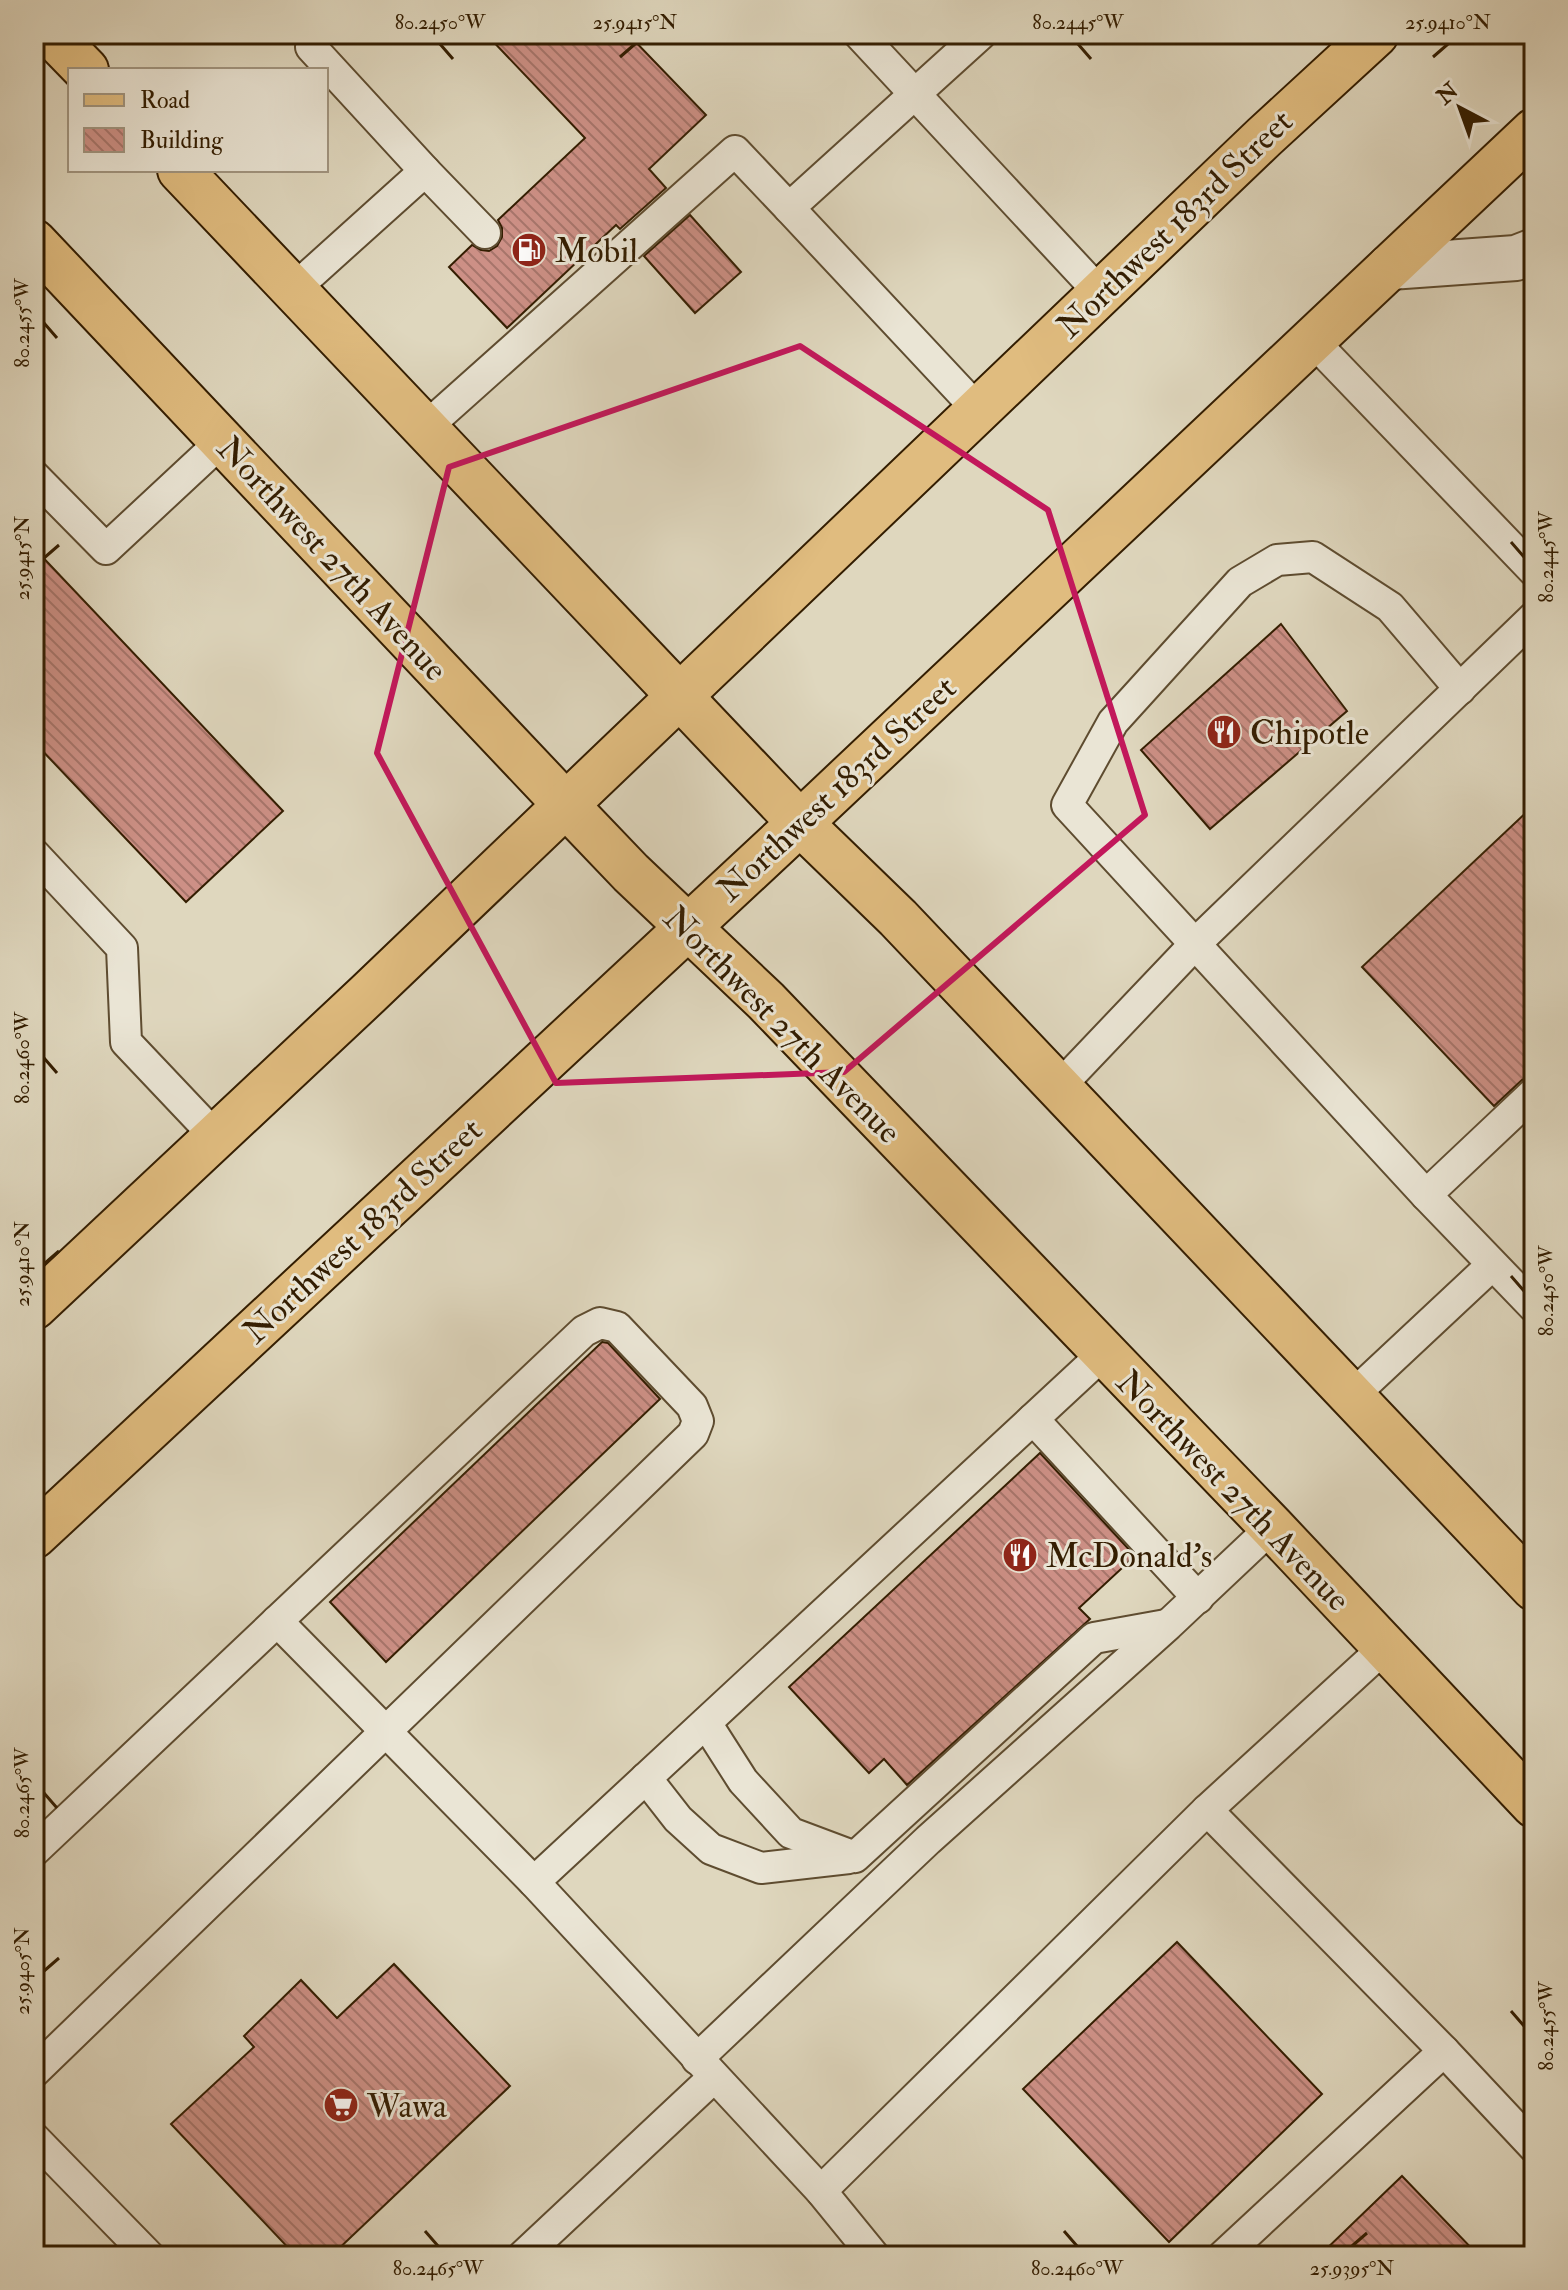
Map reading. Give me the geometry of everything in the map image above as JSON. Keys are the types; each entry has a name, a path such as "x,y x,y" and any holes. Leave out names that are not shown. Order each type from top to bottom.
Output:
{"main road":[{"path":"51,34 84,68"},
{"name":"Northwest 183rd Street","path":"34,1307 368,994 1100,293 1376,34"},
{"name":"Northwest 183rd Street","path":"34,1536 800,823 1534,131"},
{"path":"182,172 800,823 898,918 1534,1588"},
{"name":"Northwest 27th Avenue","path":"34,242 631,873 766,1001 1272,1527 1534,1805"}],"street":[{"path":"1390,267 1516,258 1534,251"}],"lane":[{"path":"859,34 1100,293"},
{"path":"789,208 981,34"},
{"path":"311,47 485,233"},
{"path":"425,428 551,301 735,151 978,410"},
{"path":"294,289 425,171"},
{"path":"1312,340 1534,571"},
{"path":"34,476 106,549 222,441"},
{"path":"1460,689 1390,607 1313,557 1277,560 1240,582 1113,722 1067,805 1426,1195 1534,1307"},
{"path":"1059,1087 1196,943 1534,617"},
{"path":"34,854 122,948 126,1042 215,1136"},
{"path":"1426,1195 1534,1093"},
{"path":"1352,1396 1492,1265"},
{"path":"34,1851 584,1331 600,1323 617,1327 692,1406 698,1421 693,1434 34,2072"},
{"path":"534,1882 1103,1354"},
{"path":"1033,1419 1198,1598"},
{"path":"523,2256 928,1840 1198,1598 1272,1527"},
{"path":"277,1621 534,1882 821,2191 874,2256"},
{"path":"646,1778 678,1819 711,1849 761,1868 855,1857 1094,1638 1168,1625"},
{"path":"821,2191 1207,1810 1384,1648"},
{"path":"706,1723 743,1781 791,1833 855,1857"},
{"path":"1207,1810 1534,2147"},
{"path":"1223,2256 1444,2051"},
{"path":"34,2138 149,2256"}],"highlighted area":[{"path":"800,346 1048,510 1145,815 844,1072 556,1083 377,753 449,467"}],"building":[{"path":"486,34 628,34 706,115 649,169 666,188 620,229 616,225 507,328 449,267 472,245 489,251 497,246 502,237 498,220 585,138"},
{"path":"690,215 741,272 695,313 644,256"},
{"path":"34,548 283,811 186,902 34,742"},
{"path":"1281,624 1347,711 1210,829 1141,750"},
{"path":"1534,805 1534,1076 1522,1080 1494,1106 1362,967"},
{"path":"602,1342 608,1343 660,1399 386,1662 330,1602"},
{"path":"1040,1453 1135,1556 1079,1608 1090,1619 907,1785 884,1759 869,1773 789,1687"},
{"path":"1177,1942 1322,2094 1169,2242 1023,2089"},
{"name":"Wawa","path":"394,1964 510,2086 331,2256 296,2256 171,2124 254,2047 244,2036 301,1980 337,2018"},
{"path":"1402,2176 1479,2256 1319,2256"}],"place":[{"name":"Mobil","path":"529,250"},
{"name":"Chipotle","path":"1224,732"},
{"name":"McDonald's","path":"1020,1555"},
{"name":"Wawa","path":"341,2105"}]}
